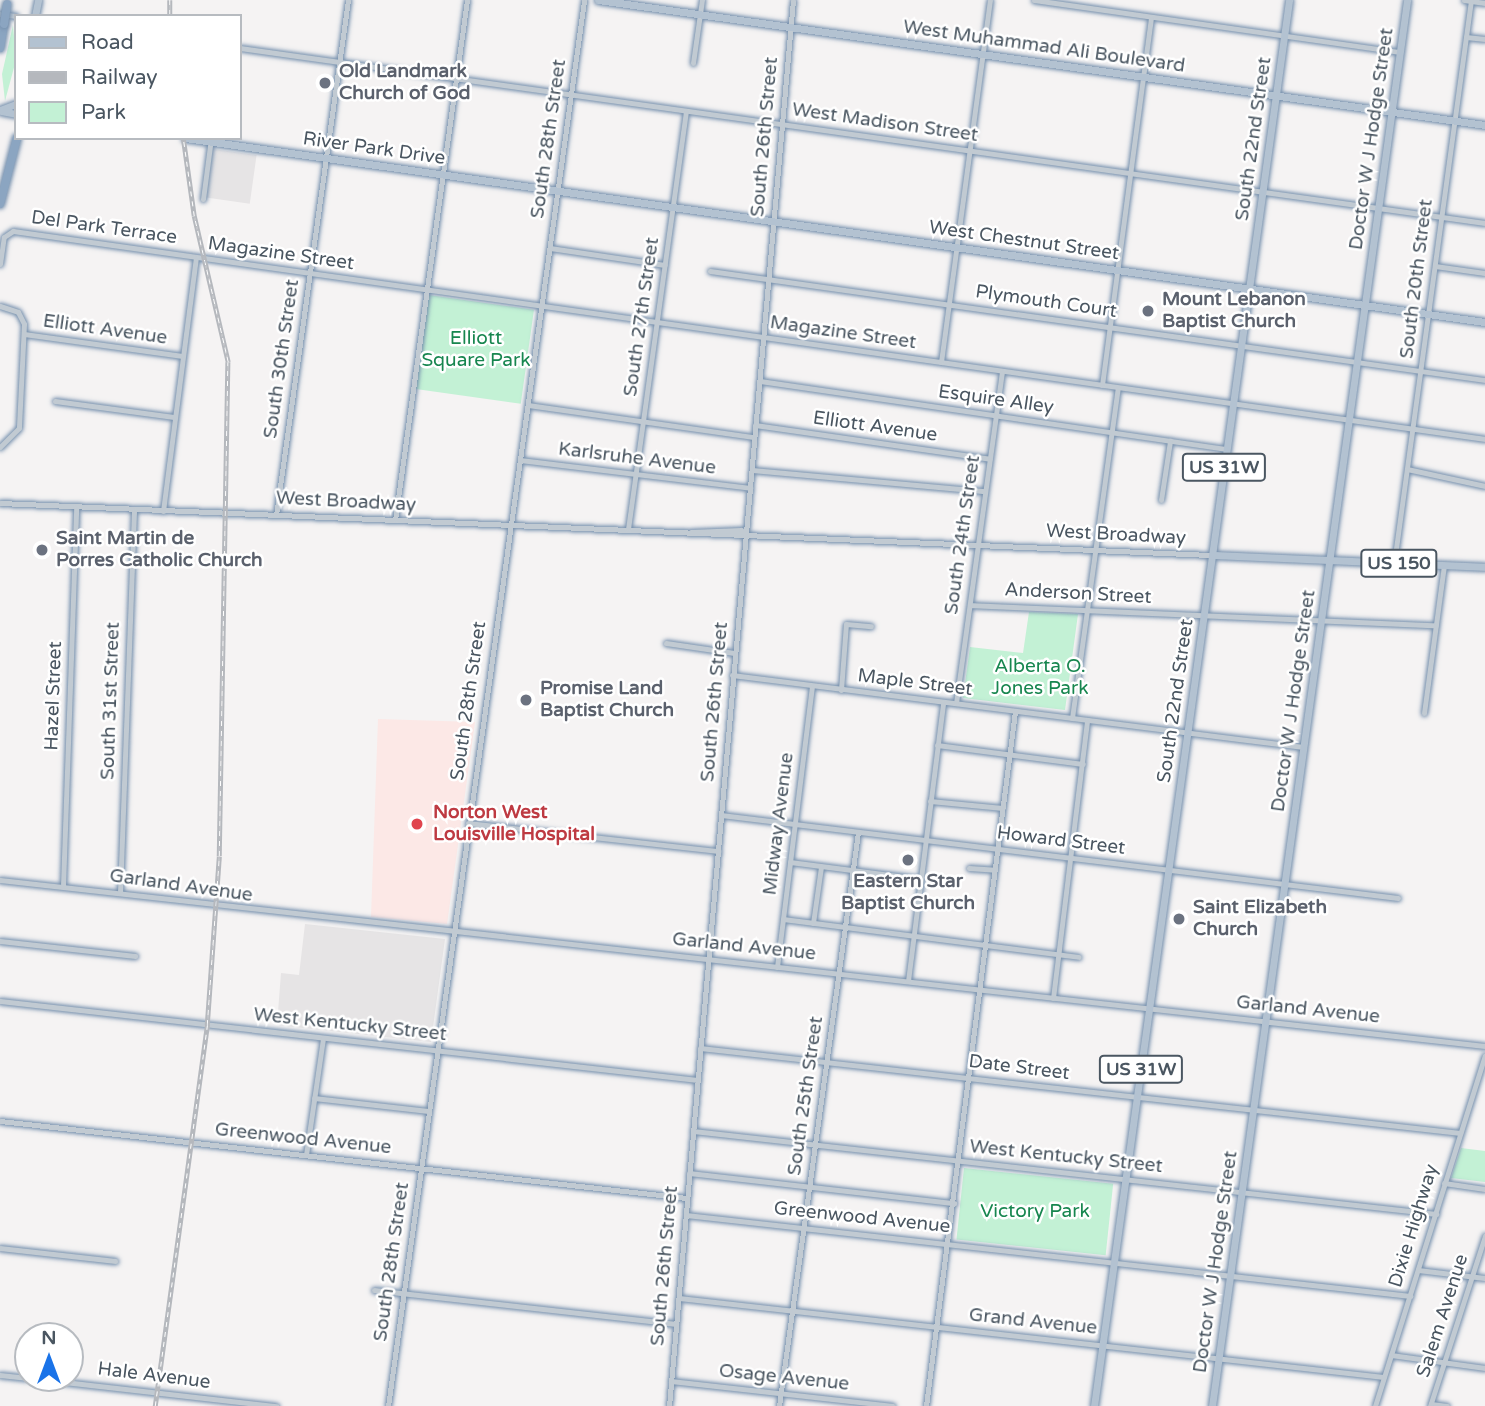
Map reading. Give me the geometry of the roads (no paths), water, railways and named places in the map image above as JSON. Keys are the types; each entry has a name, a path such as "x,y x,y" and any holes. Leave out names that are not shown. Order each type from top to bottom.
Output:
{"highway":[{"path":"0,48 7,2"},
{"path":"0,204 16,140"}],"main road":[{"name":"West Muhammad Ali Boulevard","path":"598,0 1485,125"},
{"name":"South 22nd Street","path":"1094,1406 1289,0"},
{"name":"Doctor W J Hodge Street","path":"1212,1406 1407,0"},
{"name":"River Park Drive","path":"211,140 558,191"},
{"name":"West Chestnut Street","path":"558,191 1485,322"},
{"name":"West Broadway","path":"1212,555 1485,566"}],"street":[{"name":"South 30th Street","path":"276,514 348,0"},
{"path":"396,520 467,0"},
{"name":"South 28th Street","path":"388,1406 584,0"},
{"path":"693,63 702,0"},
{"name":"South 26th Street","path":"669,1406 793,0"},
{"path":"941,362 990,0"},
{"path":"1034,0 1400,52"},
{"path":"1469,0 1485,3"},
{"name":"South 20th Street","path":"1394,563 1455,121 1469,0"},
{"path":"1102,386 1152,17"},
{"path":"1466,37 1485,40"},
{"name":"West Madison Street","path":"242,48 1485,223"},
{"name":"South 27th Street","path":"628,529 686,110"},
{"path":"203,199 211,140"},
{"name":"Del Park Terrace","path":"0,264 7,233 196,258"},
{"path":"550,248 665,265"},
{"path":"163,511 196,258"},
{"name":"Magazine Street","path":"196,258 1485,439"},
{"path":"1435,266 1485,273"},
{"name":"Plymouth Court","path":"710,271 1485,380"},
{"path":"0,306 18,312 24,334 19,430 0,447"},
{"name":"Elliott Avenue","path":"24,334 182,356"},
{"name":"South 24th Street","path":"956,703 1002,371"},
{"name":"Esquire Alley","path":"760,381 1227,449"},
{"path":"1072,718 1118,388"},
{"path":"55,401 174,417"},
{"path":"528,405 754,437"},
{"name":"Elliott Avenue","path":"755,425 990,459"},
{"path":"1161,500 1170,441"},
{"name":"Karlsruhe Avenue","path":"520,460 750,488"},
{"path":"1407,469 1485,486"},
{"path":"752,470 985,491"},
{"name":"West Broadway","path":"0,503 691,532 741,530 746,536 1212,555"},
{"name":"Hazel Street","path":"63,886 76,508"},
{"name":"South 31st Street","path":"120,894 134,510"},
{"path":"1424,713 1444,565"},
{"name":"Anderson Street","path":"970,606 1436,625"},
{"path":"841,690 846,624 871,626"},
{"path":"666,643 734,653"},
{"name":"Maple Street","path":"732,675 1303,747"},
{"name":"Midway Avenue","path":"777,967 812,686"},
{"path":"908,981 943,702"},
{"path":"926,1406 971,1078 1015,711"},
{"path":"1053,998 1087,720"},
{"path":"937,745 1083,764"},
{"path":"930,801 1003,808"},
{"name":"Howard Street","path":"721,815 1398,898"},
{"path":"468,823 718,850"},
{"name":"South 25th Street","path":"779,1406 858,832"},
{"path":"790,862 921,879"},
{"path":"813,923 821,867"},
{"path":"969,868 995,870"},
{"name":"Garland Avenue","path":"0,880 1485,1046"},
{"path":"783,919 1079,957"},
{"path":"0,941 135,956"},
{"name":"West Kentucky Street","path":"0,1001 698,1080"},
{"path":"306,1156 323,1038"},
{"name":"Date Street","path":"701,1048 1460,1133"},
{"name":"Dixie Highway","path":"1375,1406 1485,1056"},
{"path":"1477,1081 1485,1082"},
{"path":"314,1098 428,1111"},
{"name":"Greenwood Avenue","path":"0,1121 686,1198"},
{"name":"West Kentucky Street","path":"693,1131 1436,1214"},
{"path":"689,1173 954,1203"},
{"path":"1444,1183 1485,1189"},
{"name":"Greenwood Avenue","path":"686,1214 1410,1296"},
{"name":"Salem Avenue","path":"1430,1405 1485,1236"},
{"path":"0,1248 115,1261"},
{"path":"1418,1270 1485,1278"},
{"path":"374,1290 676,1324"},
{"name":"Grand Avenue","path":"678,1298 1384,1377"},
{"path":"1391,1355 1485,1367"},
{"name":"Osage Avenue","path":"671,1381 893,1406"},
{"name":"Hale Avenue","path":"84,1384 276,1406"},
{"path":"1430,1405 1447,1406"}],"railway":[{"path":"170,0 170,14"},
{"path":"155,1406 207,1025 219,856 228,362 194,216 183,140"}],"place":[{"name":"Old Landmark Church of God","path":"325,83"},
{"name":"Mount Lebanon Baptist Church","path":"1148,311"},
{"name":"Saint Martin de Porres Catholic Church","path":"42,550"},
{"name":"Promise Land Baptist Church","path":"526,700"},
{"name":"Norton West Louisville Hospital","path":"417,824"},
{"name":"Eastern Star Baptist Church","path":"908,860"},
{"name":"Saint Elizabeth Church","path":"1179,919"}],"park label":[{"name":"Elliott Square Park","path":"476,350"},
{"name":"Alberta O. Jones Park","path":"1040,678"},
{"name":"Victory Park","path":"1035,1212"}]}
